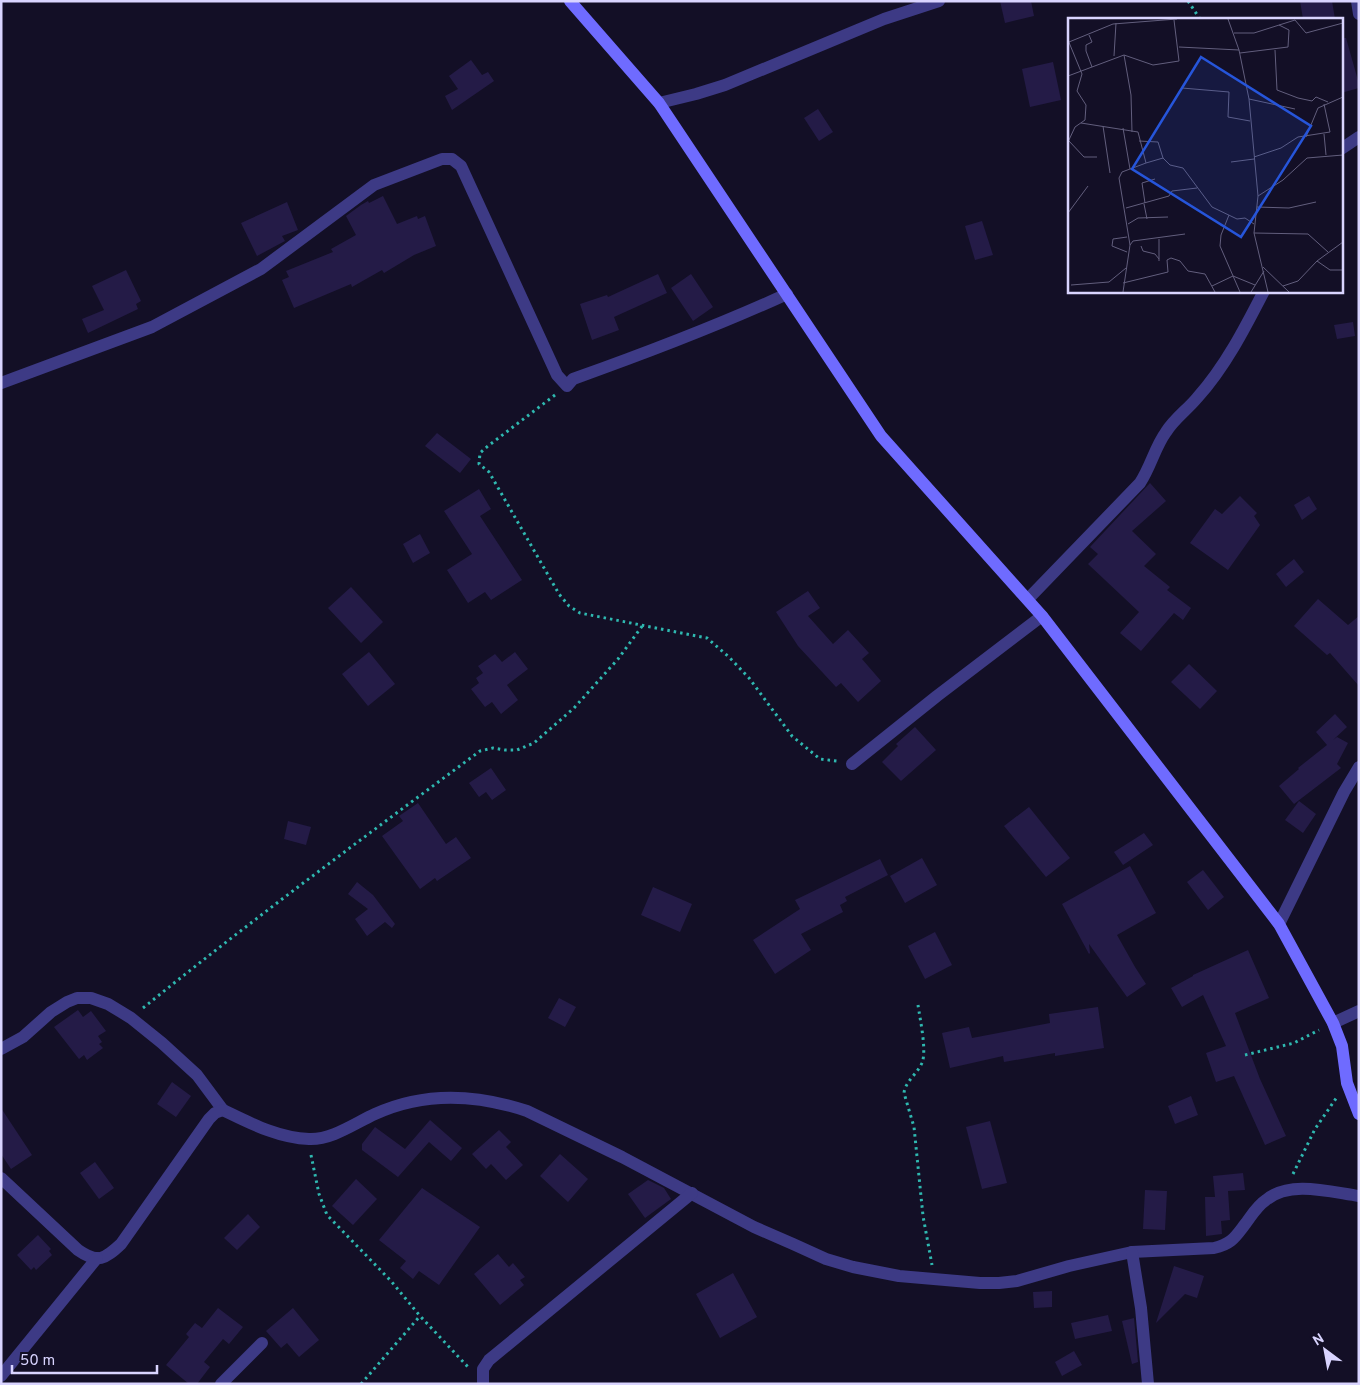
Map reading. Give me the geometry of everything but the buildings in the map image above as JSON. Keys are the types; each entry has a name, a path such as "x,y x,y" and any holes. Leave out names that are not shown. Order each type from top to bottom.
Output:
{"street":[{"path":"570,1 659,103 881,436 1042,616 1279,924 1333,1023 1342,1046 1347,1083 1359,1114"},
{"path":"659,103 725,85 884,19 939,1"},
{"path":"1357,1 1359,14"},
{"path":"1342,149 1359,137"},
{"path":"1,383 152,327 261,269 374,185 442,159 452,159 461,166 557,375 567,386 573,379 637,357 720,324 787,294"},
{"path":"1028,599 1140,483 1149,469 1164,434 1174,421 1197,399 1223,365 1263,292"},
{"path":"852,764 1042,616"},
{"path":"1279,924 1344,792 1359,767"},
{"path":"1,1049 23,1037 51,1012 67,1002 77,998 91,998 108,1004 131,1018 162,1043 197,1075 223,1110 283,1135 308,1139 328,1136 377,1113 405,1102 422,1099 454,1097 510,1106 527,1111 622,1157 754,1227 826,1259 853,1267 899,1276 935,1280 980,1283 1017,1281 1069,1266 1132,1252 1225,1246 1234,1239 1259,1205 1274,1194 1289,1190 1319,1190 1359,1196"},
{"path":"1333,1023 1359,1011"},
{"path":"1,1178 78,1250 87,1256 97,1258 109,1256 121,1244 209,1119 215,1113 223,1110"},
{"path":"483,1383 483,1369 489,1360 692,1193"},
{"path":"1132,1252 1141,1308 1148,1384"},
{"path":"1,1376 97,1258"},
{"path":"221,1384 262,1343"}],"path":[{"path":"1188,1 1199,18"},
{"path":"567,386 488,446 480,454 479,464 489,472 559,594 569,606 580,613 707,638 730,657 749,678 792,736 820,759 852,764"},
{"path":"131,1018 202,961 480,751 493,748 517,750 534,743 574,708 618,659 643,625"},
{"path":"918,1005 924,1056 919,1068 904,1089 904,1093 914,1127 923,1216 935,1280"},
{"path":"1245,1055 1294,1044 1333,1023"},
{"path":"1289,1190 1294,1171 1315,1129 1347,1083"},
{"path":"308,1139 319,1194 327,1215 391,1281 420,1316 483,1383"},
{"path":"361,1384 420,1316"}]}
